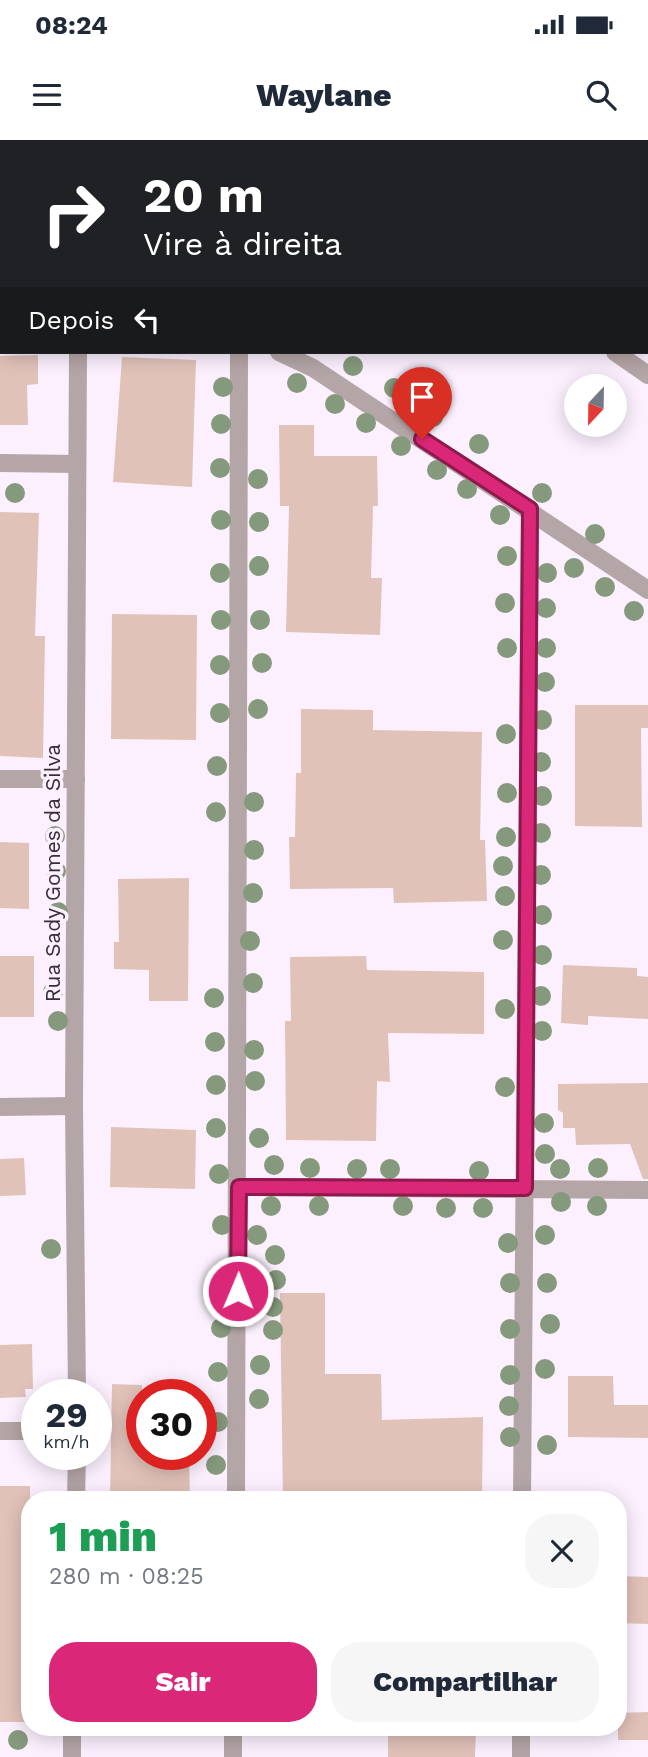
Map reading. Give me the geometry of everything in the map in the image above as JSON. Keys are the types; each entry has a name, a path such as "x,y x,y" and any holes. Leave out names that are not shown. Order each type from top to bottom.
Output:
{"street":[{"name":"Rua Sady Gomes da Silva","path":"77,1379 74,1106 78,354"},
{"path":"236,1491 239,1187 239,354"},
{"path":"283,354 313,368 530,509 648,590"},
{"path":"618,354 648,375"},
{"path":"0,463 76,464"},
{"path":"522,1491 530,509"},
{"path":"0,779 76,779"},
{"path":"0,1107 74,1106"},
{"path":"239,1187 648,1189"},
{"path":"0,1431 21,1431"},
{"path":"76,1491 77,1470"},
{"path":"72,1736 72,1757"},
{"path":"233,1736 233,1757"},
{"path":"521,1736 521,1757"}],"building":[{"path":"38,355 38,384 27,385 28,425 0,425 0,356"},
{"path":"122,357 196,360 192,487 113,482"},
{"path":"279,425 314,425 314,456 377,456 378,506 373,506 371,578 382,578 380,635 286,632 289,506 280,506"},
{"path":"0,512 39,513 35,636 45,636 43,758 0,756"},
{"path":"112,614 197,615 196,740 111,739"},
{"path":"575,705 648,705 648,728 641,728 642,827 575,826"},
{"path":"301,709 373,710 373,730 482,732 480,840 485,840 487,901 394,903 393,888 290,889 289,837 295,837 296,773 301,773"},
{"path":"0,842 29,843 29,909 0,908"},
{"path":"189,878 188,1001 149,1001 149,970 114,969 114,942 119,942 118,879"},
{"path":"0,956 34,956 34,1017 0,1017"},
{"path":"366,956 367,970 484,972 484,1034 388,1033 390,1082 377,1081 376,1141 286,1140 285,1021 291,1021 290,957"},
{"path":"563,965 637,968 637,976 648,977 648,1019 588,1016 588,1025 561,1023"},
{"path":"648,1083 648,1179 643,1179 630,1144 576,1145 575,1128 563,1128 563,1113 558,1110 558,1084"},
{"path":"111,1127 196,1130 195,1189 110,1187"},
{"path":"24,1158 26,1195 0,1196 0,1159"},
{"path":"280,1293 325,1293 325,1374 381,1374 382,1420 483,1417 482,1491 283,1491"},
{"path":"32,1344 33,1379 21,1379 21,1397 0,1398 0,1345"},
{"path":"568,1376 613,1376 614,1405 648,1405 648,1438 568,1437"},
{"path":"112,1384 126,1384 126,1470 189,1470 190,1491 110,1491"},
{"path":"0,1486 30,1486 30,1491 21,1491 21,1722 0,1722"},
{"path":"627,1576 648,1577 648,1624 627,1623"},
{"path":"648,1712 648,1740 618,1740 618,1736 627,1736 627,1713"},
{"path":"388,1736 476,1736 475,1757 388,1757"}],"route":[{"path":"238,1291 239,1187 525,1188 530,509 422,439"}]}
